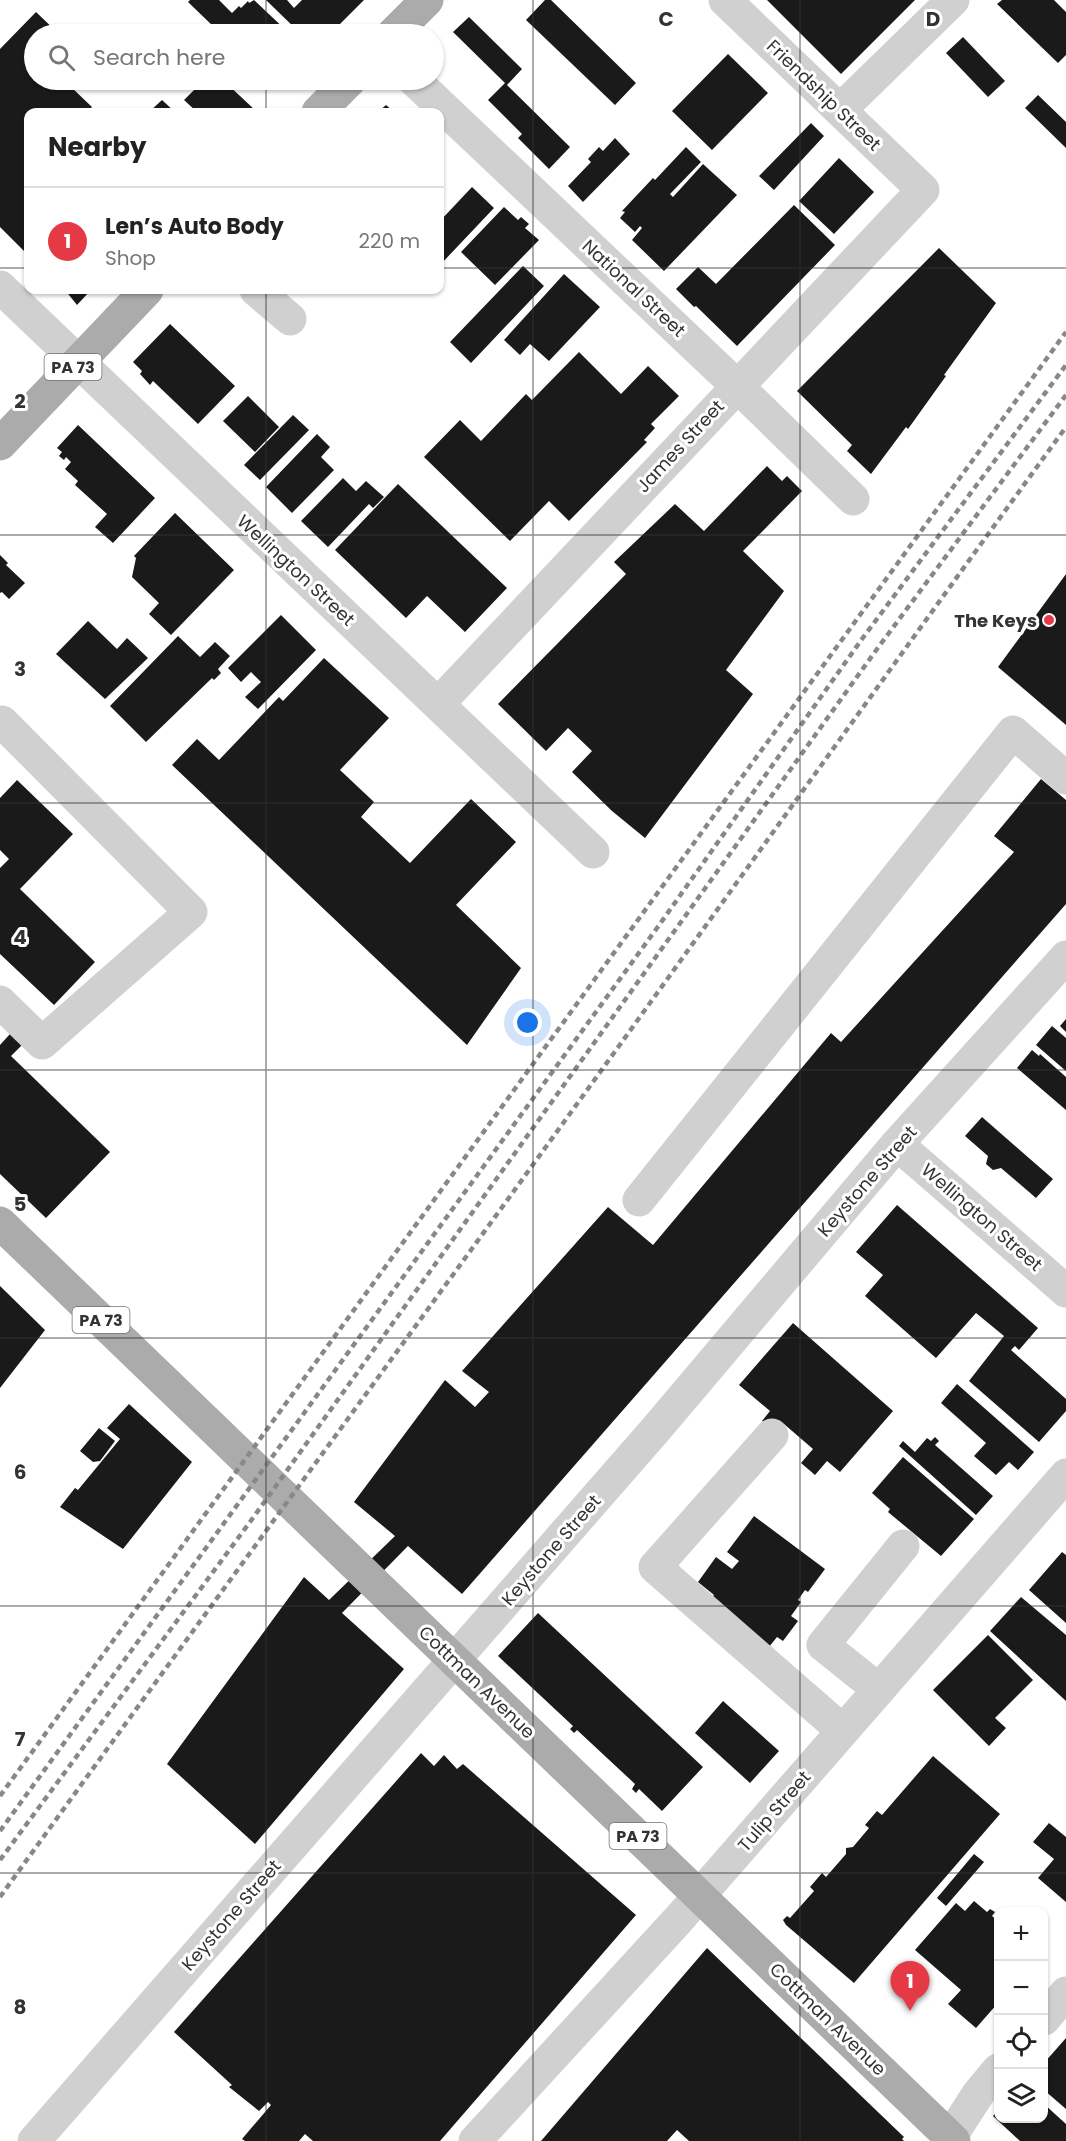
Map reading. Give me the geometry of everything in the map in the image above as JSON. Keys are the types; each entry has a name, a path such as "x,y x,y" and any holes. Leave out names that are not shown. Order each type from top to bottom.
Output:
{"main road":[{"path":"403,24 427,0"},
{"path":"322,108 340,90"},
{"name":"PA 73","path":"0,444 143,294"},
{"name":"Cottman Avenue","path":"0,1224 700,1895 951,2140"}],"street":[{"name":"Friendship Street","path":"725,0 923,189"},
{"path":"840,110 952,0"},
{"name":"National Street","path":"425,90 444,108"},
{"name":"National Street","path":"444,108 853,499"},
{"name":"James Street","path":"438,704 923,189"},
{"name":"Wellington Street","path":"0,287 593,852"},
{"path":"261,294 290,319"},
{"path":"0,723 2,722 191,912 42,1043 0,1002"},
{"path":"639,1200 1013,732 1066,778"},
{"name":"Keystone Street","path":"34,2141 423,1695 456,1661 897,1144 1066,957"},
{"name":"Wellington Street","path":"897,1144 1066,1291"},
{"path":"772,1435 655,1567 843,1731"},
{"name":"Tulip Street","path":"475,2141 700,1895 1066,1475"},
{"path":"879,1690 823,1645 903,1546"},
{"path":"1047,2015 1066,1993"},
{"path":"951,2140 978,2094 994,2076"}],"building":[{"path":"190,0 219,0 232,13 239,6 241,8 248,1 249,3 254,0 279,24 211,24 188,2"},
{"path":"266,0 287,0 294,8 302,0 364,0 340,24 291,24"},
{"path":"545,0 551,0 636,83 615,105 526,20"},
{"path":"767,0 915,0 841,74"},
{"path":"1002,0 1054,0 1066,12 1066,55 1058,63 997,4"},
{"path":"36,12 49,24 24,24"},
{"path":"469,17 522,69 507,85 570,147 549,169 518,138 522,134 488,100 505,83 453,32"},
{"path":"24,24 24,90 74,90 92,107 24,108 24,251 0,227 0,49"},
{"path":"963,37 1005,81 988,97 946,53"},
{"path":"728,54 768,93 712,150 672,111"},
{"path":"194,90 234,90 253,108 193,108 184,100"},
{"path":"1038,95 1066,122 1066,148 1025,108"},
{"path":"162,100 171,108 153,108"},
{"path":"811,123 824,136 774,190 759,176"},
{"path":"615,138 630,154 583,202 568,186 591,162 588,159 599,147 603,151"},
{"path":"686,147 701,162 670,194 673,197 703,164 737,195 664,271 632,240 642,228 640,226 635,232 620,218 625,212 622,211"},
{"path":"839,158 874,192 834,234 799,201"},
{"path":"472,187 494,208 444,261 444,217"},
{"path":"794,205 835,245 737,346 676,289 698,267 716,284"},
{"path":"504,207 518,220 521,217 529,224 525,228 539,240 495,285 461,252"},
{"path":"939,248 996,303 908,429 906,427 871,474 847,451 852,445 797,391"},
{"path":"523,266 544,286 471,363 450,342"},
{"path":"564,274 600,307 549,361 530,344 520,355 504,340"},
{"path":"68,294 87,294 77,305"},
{"path":"170,324 235,386 198,424 153,381 150,385 140,374 142,371 133,362"},
{"path":"579,352 621,394 648,366 679,396 651,424 655,428 644,440 647,442 569,521 549,501 510,541 424,457 460,420 481,441 526,394 532,400"},
{"path":"248,396 279,427 255,452 223,421"},
{"path":"293,415 309,430 260,480 244,465"},
{"path":"78,425 155,498 113,543 95,527 107,514 75,485 78,481 65,469 71,462 66,457 64,460 59,456 62,452 57,448"},
{"path":"317,434 330,447 321,457 334,470 292,513 266,487"},
{"path":"767,466 782,481 787,476 802,491 743,551 784,591 726,670 753,694 645,838 612,811 572,772 592,751 568,728 546,751 498,704 626,574 614,562 675,504 704,531"},
{"path":"343,478 356,491 366,481 384,497 373,508 369,504 328,547 301,521"},
{"path":"398,484 507,588 465,632 427,596 406,618 335,550"},
{"path":"175,513 234,570 171,635 149,614 159,603 132,577 136,558 134,556"},
{"path":"0,555 8,563 6,565 25,583 9,599 2,592 0,593"},
{"name":"The Keys","path":"1066,574 1066,725 998,667"},
{"path":"281,615 316,650 258,709 245,697 261,682 251,672 241,682 228,668"},
{"path":"88,621 117,649 127,638 148,658 105,699 56,654"},
{"path":"178,636 200,657 215,642 230,656 218,669 221,673 214,680 212,678 146,742 110,706"},
{"path":"324,658 389,718 340,770 374,802 361,817 410,863 471,799 516,842 456,905 521,968 467,1045 172,765 197,739 219,760 279,697 283,701"},
{"path":"1041,779 1066,800 1066,904 462,1594 408,1546 342,1613 404,1669 255,1844 167,1764 304,1577 329,1600 395,1536 354,1502 445,1380 475,1407 489,1392 462,1371 608,1207 653,1245 831,1033 841,1042 1014,852 994,836"},
{"path":"17,780 73,834 20,889 95,962 54,1005 0,954 0,868 9,859 0,850 0,798"},
{"path":"1066,1019 1066,1032 1060,1026"},
{"path":"1052,1026 1066,1038 1066,1071 1036,1045"},
{"path":"10,1034 22,1045 11,1056 110,1152 46,1218 0,1174 0,1045"},
{"path":"1032,1050 1039,1056 1040,1054 1066,1077 1066,1110 1017,1068"},
{"path":"982,1117 1053,1179 1036,1198 1001,1168 993,1170 986,1164 988,1156 965,1136"},
{"path":"897,1205 1038,1328 1019,1350 1015,1346 1011,1350 1066,1399 1066,1411 1039,1442 969,1381 1004,1336 976,1313 936,1358 865,1296 883,1275 856,1252"},
{"path":"0,1286 45,1330 0,1388"},
{"path":"793,1323 893,1411 840,1472 827,1461 815,1475 801,1463 813,1449 784,1424 776,1433 762,1421 770,1411 739,1385"},
{"path":"957,1384 1034,1452 1018,1470 1009,1462 996,1475 974,1456 986,1443 941,1403"},
{"path":"129,1404 192,1462 123,1549 60,1507 75,1488 78,1490 120,1439 107,1428"},
{"path":"99,1428 115,1441 100,1461 93,1462 80,1451"},
{"path":"935,1437 939,1441 935,1445 993,1496 976,1515 899,1446 903,1441 915,1452 927,1438 931,1441"},
{"path":"903,1457 974,1519 941,1556 888,1512 890,1509 872,1493"},
{"path":"754,1516 825,1569 808,1592 805,1590 798,1600 801,1602 791,1616 798,1621 783,1641 777,1637 769,1647 710,1600 714,1595 698,1582 716,1557 732,1569 739,1561 727,1552"},
{"path":"1062,1552 1066,1555 1066,1623 1029,1590"},
{"path":"1021,1597 1066,1635 1066,1701 990,1631"},
{"path":"538,1613 703,1767 662,1811 639,1789 636,1793 632,1789 635,1784 577,1730 574,1733 570,1729 573,1726 498,1656"},
{"path":"988,1635 1033,1680 995,1718 1006,1728 989,1746 933,1690"},
{"path":"723,1701 779,1751 750,1783 695,1733"},
{"path":"421,1753 434,1766 444,1755 457,1769 463,1764 636,1915 440,2141 313,2141 305,2134 299,2141 245,2141 242,2139 271,2105 268,2102 259,2111 229,2087 232,2085 174,2032"},
{"path":"933,1756 1000,1814 854,1983 783,1920 787,1916 790,1918 814,1891 810,1887 822,1873 826,1877 846,1854 846,1848 853,1847 869,1828 865,1825 877,1811 882,1815"},
{"path":"1049,1823 1066,1837 1066,1902 1038,1878 1054,1859 1033,1842"},
{"path":"974,1854 984,1862 946,1906 937,1898"},
{"path":"974,1901 987,1912 990,1909 994,1911 992,1916 994,1918 994,2008 976,2028 948,2004 961,1990 915,1950 956,1903 965,1911"},
{"path":"707,1948 904,2137 902,2139 904,2141 689,2141 677,2130 667,2141 541,2141"},
{"path":"1066,2038 1066,2109 1048,2093 1048,2058"},
{"path":"1048,2108 1066,2124 1066,2141 1020,2141 1001,2123 1048,2123"}],"railway":[{"path":"0,1796 1066,332"},
{"path":"0,1831 657,928 862,639 1066,365"},
{"path":"0,1860 250,1522 877,649 1066,395"},
{"path":"0,1897 1066,427"}],"place":[{"name":"The Keys","path":"1049,620"},
{"name":"Len’s Auto Body","path":"910,2011"}]}
